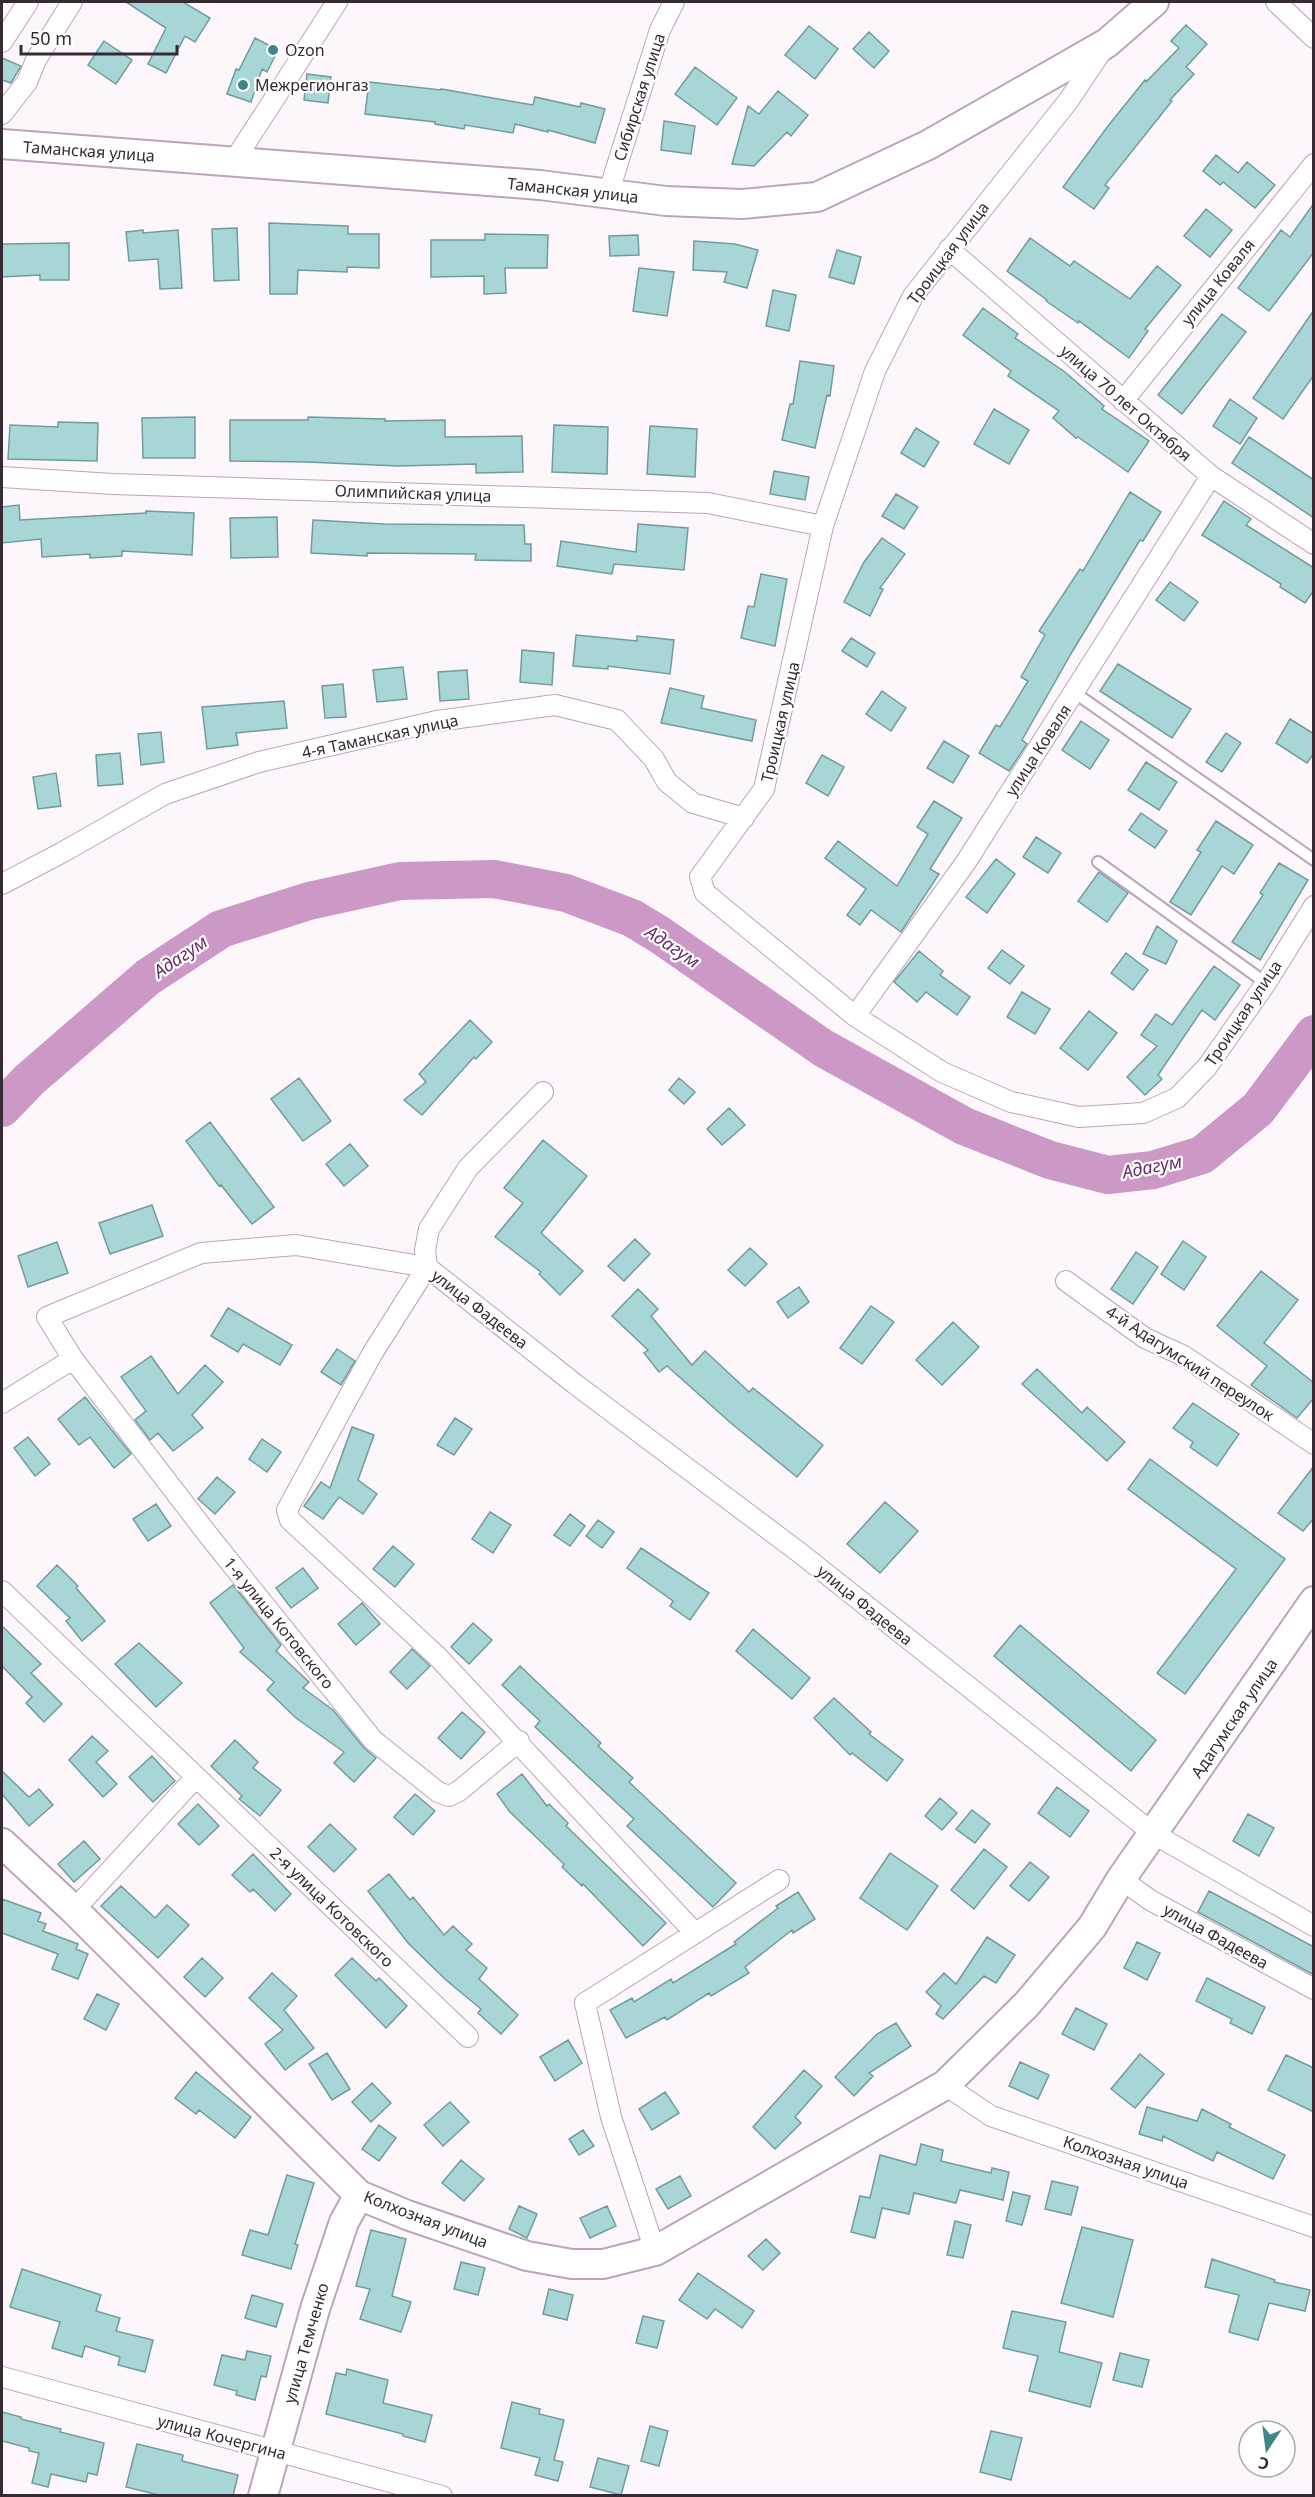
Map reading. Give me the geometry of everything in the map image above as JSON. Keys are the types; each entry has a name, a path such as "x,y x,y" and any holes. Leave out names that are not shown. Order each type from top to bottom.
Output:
{"main road":[{"name":"Троицкая улица","path":"1107,43 1154,2"},
{"name":"Таманская улица","path":"2,144 540,185 666,201 742,204 817,197 928,145 1107,43"},
{"name":"Адагумская улица","path":"1154,1834 1314,1601"},
{"name":"Колхозная улица","path":"2,1843 74,1910 359,2195 407,2215 527,2256 572,2264 603,2264 655,2251 945,2085 1034,1996 1092,1927 1121,1879 1154,1834"},
{"name":"улица Темченко","path":"263,2496 315,2309 344,2222 359,2195"}],"street":[{"path":"2,42 28,2"},
{"path":"2,114 27,82 36,60 72,2"},
{"path":"234,161 337,2"},
{"name":"Сибирская улица","path":"608,194 660,30 674,2"},
{"path":"1276,2 1314,38"},
{"name":"Троицкая улица","path":"1107,43 1069,100 913,296 875,371 823,526 764,789 700,877 705,893 855,1016 942,1072 1011,1102 1079,1117 1143,1113 1177,1098 1207,1067 1266,983 1314,906"},
{"name":"улица Коваля","path":"1123,401 1314,164"},
{"name":"улица 70 лет Октября","path":"949,249 1211,476 1314,544"},
{"name":"улица Коваля","path":"855,1016 966,862 1211,476"},
{"name":"Олимпийская улица","path":"2,477 125,485 708,502 823,526"},
{"name":"4-я Таманская улица","path":"2,884 165,794 259,762 437,721 555,705 617,720 654,759 667,782 693,802 744,818"},
{"name":"улица Фадеева","path":"519,1741 437,1656 290,1520 287,1510 289,1502 372,1354 427,1267 425,1250 429,1230 468,1168 543,1092"},
{"name":"улица Фадеева","path":"73,1359 47,1317 201,1253 296,1245 427,1267 575,1384 800,1553 1154,1834 1314,1926"},
{"name":"4-й Адагумский переулок","path":"1066,1281 1145,1338 1184,1356 1314,1444"},
{"path":"2,1403 73,1359"},
{"name":"1-я улица Котовского","path":"73,1359 209,1536 373,1740 438,1792 449,1796 459,1791 519,1741"},
{"name":"2-я улица Котовского","path":"2,1591 468,2037"},
{"path":"519,1741 695,1933"},
{"path":"74,1910 196,1777"},
{"name":"улица Фадеева","path":"1121,1879 1150,1900 1314,1989"},
{"path":"655,2251 611,2117 585,2003 779,1880"},
{"name":"Колхозная улица","path":"945,2085 991,2116 1314,2227"},
{"name":"улица Кочергина","path":"2,2377 442,2496"}],"lane":[{"path":"1075,693 1314,860"},
{"path":"1098,862 1266,983"}],"building":[{"path":"126,2 183,2 210,18 195,42 185,36 166,73 148,64 166,28"},
{"path":"1186,25 1207,44 1186,67 1194,74 1170,100 1172,101 1105,185 1109,188 1094,209 1063,187 1145,80 1147,81 1179,48 1171,41"},
{"path":"809,26 838,49 815,79 785,55"},
{"path":"869,32 889,51 874,68 853,49"},
{"path":"255,38 278,50 267,72 262,69 251,102 227,94 236,69 239,70"},
{"path":"104,41 132,60 116,84 88,65"},
{"path":"2,58 21,66 11,83 2,80"},
{"path":"695,67 737,98 717,125 675,94"},
{"path":"307,74 331,77 328,103 304,100"},
{"path":"369,82 441,89 533,105 535,97 580,107 581,103 605,109 595,143 515,124 513,133 465,125 464,129 435,124 435,122 365,114"},
{"path":"778,91 808,115 791,136 787,132 754,166 732,164 748,106 759,114"},
{"path":"664,121 695,126 691,154 661,150"},
{"path":"1216,155 1238,173 1247,162 1275,185 1255,208 1223,182 1220,185 1203,171"},
{"path":"1314,203 1314,252 1269,311 1238,288 1281,230 1290,237"},
{"path":"1206,209 1232,230 1210,257 1184,236"},
{"path":"269,223 348,226 348,234 379,234 379,268 347,267 347,272 298,270 297,294 270,294"},
{"path":"237,228 239,280 214,281 212,229"},
{"path":"143,230 143,233 178,230 182,288 160,289 158,259 129,261 126,232"},
{"path":"485,234 548,235 547,268 505,268 506,293 484,294 484,276 431,277 431,240 485,240"},
{"path":"638,235 639,255 610,256 609,236"},
{"path":"1030,238 1070,266 1074,261 1130,299 1157,266 1181,285 1145,329 1148,331 1129,358 1007,271"},
{"path":"694,241 735,244 758,250 747,288 724,282 727,272 693,270"},
{"path":"69,243 69,280 40,280 40,275 2,277 2,244"},
{"path":"837,250 861,257 854,284 829,277"},
{"path":"639,268 674,272 667,316 633,311"},
{"path":"773,290 796,295 789,331 766,326"},
{"path":"983,308 1018,334 1015,338 1065,372 1104,406 1102,409 1149,441 1128,472 1078,437 1076,438 1053,418 1059,411 1008,376 1011,371 963,335"},
{"path":"1314,310 1314,375 1283,419 1253,398"},
{"path":"1222,314 1246,332 1182,414 1158,395"},
{"path":"800,361 834,366 830,396 827,395 815,448 782,440 790,404 793,404"},
{"path":"1230,399 1257,418 1240,444 1213,426"},
{"path":"994,409 1029,430 1009,464 974,444"},
{"path":"195,417 195,458 143,458 142,418"},
{"path":"308,417 385,419 385,421 445,420 445,437 522,436 523,472 476,473 476,464 398,466 230,461 230,420 308,420"},
{"path":"58,422 98,423 97,461 8,459 10,425 58,427"},
{"path":"554,425 608,427 607,474 552,472"},
{"path":"650,426 697,429 695,477 647,474"},
{"path":"916,428 939,442 924,467 901,453"},
{"path":"1249,437 1314,480 1314,518 1232,463"},
{"path":"774,471 809,477 805,500 770,494"},
{"path":"1130,492 1161,512 1143,541 1140,540 1072,652 1022,740 1027,744 1009,771 979,753 996,725 1000,727 1028,681 1021,677 1045,635 1039,631 1080,569 1083,571"},
{"path":"896,494 918,507 904,529 882,516"},
{"path":"1224,501 1251,519 1246,525 1314,568 1314,590 1305,603 1280,587 1281,584 1202,535"},
{"path":"19,505 20,520 146,513 146,511 194,513 192,555 122,551 122,556 90,558 90,554 42,557 41,539 2,543 2,507"},
{"path":"277,517 278,557 231,558 230,518"},
{"path":"313,520 384,524 524,525 525,544 531,544 531,561 475,560 476,554 367,553 367,556 311,553"},
{"path":"638,524 688,528 684,570 614,564 612,574 557,566 561,541 636,552"},
{"path":"882,538 905,554 880,588 883,589 870,616 844,602 864,562"},
{"path":"761,574 787,579 775,646 741,638 748,606 754,607"},
{"path":"1170,582 1198,602 1184,621 1156,600"},
{"path":"576,635 637,641 637,636 674,640 670,674 608,666 608,669 573,666"},
{"path":"851,638 875,653 867,667 842,651"},
{"path":"522,650 554,653 552,685 520,682"},
{"path":"1118,664 1191,709 1172,738 1100,691"},
{"path":"403,667 407,699 377,702 373,670"},
{"path":"467,670 469,699 440,701 438,672"},
{"path":"343,684 346,717 325,718 322,686"},
{"path":"670,688 704,696 701,708 756,720 752,741 661,723"},
{"path":"882,691 906,708 891,731 866,714"},
{"path":"284,701 287,728 236,733 238,745 207,749 202,707"},
{"path":"1290,719 1314,734 1314,753 1307,763 1276,743"},
{"path":"1081,721 1109,740 1090,769 1062,750"},
{"path":"161,732 164,762 141,765 138,734"},
{"path":"1226,733 1241,743 1222,772 1206,762"},
{"path":"944,741 969,756 953,783 927,768"},
{"path":"120,753 123,784 98,786 96,755"},
{"path":"822,755 844,767 828,796 806,783"},
{"path":"1146,762 1177,782 1159,810 1128,790"},
{"path":"56,773 61,806 38,809 33,777"},
{"path":"934,801 962,818 930,869 939,874 901,932 871,910 860,925 847,915 866,889 825,858 838,841 897,886 928,834 917,827"},
{"path":"1141,813 1167,831 1155,848 1129,830"},
{"path":"1216,821 1253,845 1234,874 1222,866 1191,915 1170,902 1201,852 1197,850"},
{"path":"1036,837 1061,853 1048,873 1023,857"},
{"path":"996,859 1015,874 987,913 966,897"},
{"path":"1279,863 1308,880 1260,960 1232,942 1263,895 1260,893"},
{"path":"1099,872 1128,893 1107,922 1078,901"},
{"path":"1157,926 1177,941 1166,964 1143,954"},
{"path":"1002,950 1024,966 1010,984 988,968"},
{"path":"919,951 943,971 940,975 970,997 957,1015 926,992 917,1002 894,982"},
{"path":"1126,953 1148,970 1133,990 1111,973"},
{"path":"1214,966 1240,985 1215,1020 1202,1010 1158,1075 1162,1079 1145,1095 1127,1077 1157,1046 1141,1035 1156,1014 1172,1025"},
{"path":"1022,992 1050,1009 1035,1034 1007,1017"},
{"path":"1089,1011 1117,1033 1088,1070 1060,1048"},
{"path":"470,1020 492,1042 476,1059 474,1057 422,1115 404,1100 426,1082 419,1074"},
{"path":"299,1078 331,1121 303,1141 271,1099"},
{"path":"679,1078 695,1092 684,1104 669,1090"},
{"path":"729,1108 745,1125 722,1145 707,1129"},
{"path":"210,1122 274,1207 252,1224 221,1185 219,1186 186,1141"},
{"path":"543,1140 587,1176 541,1233 583,1271 560,1295 539,1274 541,1272 495,1237 523,1203 504,1188"},
{"path":"350,1144 368,1166 344,1186 326,1164"},
{"path":"152,1205 163,1236 110,1254 99,1223"},
{"path":"635,1239 650,1254 624,1281 608,1266"},
{"path":"1183,1241 1206,1257 1184,1290 1161,1274"},
{"path":"57,1242 68,1273 28,1287 18,1256"},
{"path":"750,1248 767,1264 745,1286 728,1270"},
{"path":"1136,1252 1158,1267 1133,1304 1111,1289"},
{"path":"1261,1271 1298,1300 1264,1343 1314,1383 1314,1398 1297,1418 1251,1385 1267,1366 1217,1326"},
{"path":"799,1287 809,1302 788,1318 777,1302"},
{"path":"638,1289 658,1309 651,1316 692,1365 705,1351 749,1392 753,1388 823,1445 797,1477 732,1424 667,1366 659,1372 644,1353 648,1350 612,1316"},
{"path":"871,1306 894,1322 862,1364 840,1348"},
{"path":"228,1308 292,1345 280,1365 243,1344 238,1352 211,1336"},
{"path":"953,1322 979,1347 942,1385 916,1360"},
{"path":"337,1349 355,1361 341,1385 321,1372"},
{"path":"151,1356 178,1394 205,1365 223,1382 192,1415 203,1428 173,1451 158,1433 150,1440 135,1420 146,1411 121,1377"},
{"path":"1037,1369 1082,1413 1087,1407 1125,1442 1107,1461 1022,1384"},
{"path":"85,1397 131,1454 114,1468 90,1437 79,1445 58,1419"},
{"path":"1193,1403 1239,1434 1217,1466 1190,1447 1193,1442 1173,1428"},
{"path":"455,1418 472,1429 454,1455 437,1445"},
{"path":"352,1427 374,1435 358,1480 377,1494 363,1514 339,1497 323,1519 304,1506 321,1482 330,1488"},
{"path":"28,1437 50,1464 35,1476 14,1448"},
{"path":"262,1439 281,1452 267,1472 249,1459"},
{"path":"1150,1459 1285,1559 1185,1694 1157,1673 1236,1569 1128,1489"},
{"path":"1314,1466 1314,1518 1303,1531 1278,1513"},
{"path":"217,1477 235,1492 215,1514 198,1499"},
{"path":"885,1502 918,1531 880,1573 847,1544"},
{"path":"156,1504 171,1526 148,1541 133,1519"},
{"path":"490,1512 511,1525 493,1553 472,1539"},
{"path":"570,1514 585,1526 570,1546 554,1535"},
{"path":"598,1520 614,1532 602,1548 586,1536"},
{"path":"393,1546 414,1564 395,1587 373,1569"},
{"path":"641,1548 709,1593 690,1620 670,1606 673,1601 627,1568"},
{"path":"57,1565 78,1586 76,1588 105,1621 82,1641 66,1621 70,1618 37,1586"},
{"path":"303,1568 318,1588 291,1608 276,1588"},
{"path":"233,1585 281,1645 276,1651 309,1682 303,1688 333,1710 364,1748 376,1758 354,1782 334,1763 344,1752 296,1718 267,1690 274,1682 240,1652 244,1648 210,1603"},
{"path":"362,1603 380,1624 356,1645 338,1624"},
{"path":"473,1623 492,1640 469,1664 451,1647"},
{"path":"1020,1625 1156,1740 1131,1771 994,1656"},
{"path":"2,1626 41,1664 31,1673 62,1704 44,1722 26,1703 32,1697 2,1666"},
{"path":"753,1629 810,1678 792,1699 736,1651"},
{"path":"139,1643 182,1683 156,1707 115,1664"},
{"path":"412,1649 430,1666 407,1689 390,1672"},
{"path":"520,1666 601,1743 598,1746 633,1778 629,1782 736,1883 713,1907 627,1826 634,1819 535,1727 540,1721 502,1685"},
{"path":"834,1698 871,1732 869,1734 903,1760 887,1781 852,1753 850,1755 814,1718"},
{"path":"462,1712 485,1732 461,1759 438,1738"},
{"path":"92,1736 108,1751 96,1762 117,1784 103,1797 69,1760"},
{"path":"235,1740 258,1762 253,1768 281,1790 260,1816 239,1799 242,1796 211,1766"},
{"path":"152,1756 175,1781 153,1802 129,1777"},
{"path":"2,1771 29,1797 39,1789 53,1805 29,1826 2,1794"},
{"path":"522,1774 547,1806 549,1804 568,1823 566,1826 666,1923 643,1946 583,1884 582,1886 562,1867 564,1864 510,1812 497,1794"},
{"path":"1057,1787 1089,1811 1070,1837 1038,1813"},
{"path":"415,1794 435,1811 413,1835 394,1817"},
{"path":"940,1798 957,1813 942,1830 925,1816"},
{"path":"198,1804 219,1826 199,1845 178,1824"},
{"path":"972,1810 990,1824 975,1843 956,1829"},
{"path":"1248,1814 1274,1828 1259,1856 1233,1841"},
{"path":"330,1824 356,1849 334,1872 308,1847"},
{"path":"84,1841 100,1859 74,1882 58,1864"},
{"path":"984,1849 1007,1867 974,1909 951,1890"},
{"path":"890,1853 938,1886 907,1930 860,1898"},
{"path":"253,1854 291,1894 275,1911 253,1889 250,1892 232,1875"},
{"path":"1030,1862 1049,1877 1029,1901 1010,1886"},
{"path":"389,1874 410,1900 413,1897 444,1935 453,1926 472,1944 466,1950 487,1968 479,1979 518,2015 501,2034 478,2013 481,2009 446,1980 408,1943 368,1891"},
{"path":"121,1886 155,1918 167,1905 189,1925 158,1958 101,1906"},
{"path":"1209,1891 1314,1947 1314,1975 1198,1912"},
{"path":"798,1892 815,1919 793,1933 792,1930 745,1967 749,1973 711,1996 709,1993 667,2020 665,2017 626,2038 610,2010 632,1998 634,2002 671,1979 673,1983 736,1944 734,1942 778,1908 776,1906"},
{"path":"2,1899 41,1913 38,1921 46,1924 43,1931 78,1944 76,1949 88,1954 78,1979 52,1969 58,1954 2,1933"},
{"path":"987,1937 1015,1955 996,1983 984,1976 943,2019 936,2014 941,2006 926,1992 944,1973 956,1984"},
{"path":"1137,1942 1160,1953 1147,1980 1124,1968"},
{"path":"202,1958 223,1978 205,1997 184,1977"},
{"path":"352,1958 376,1981 379,1978 407,2006 386,2028 335,1975"},
{"path":"272,1973 297,1996 284,2010 314,2048 285,2070 265,2044 283,2030 249,1998"},
{"path":"1207,1978 1265,2007 1252,2034 1230,2023 1232,2019 1196,2001"},
{"path":"97,1994 119,2004 106,2030 84,2019"},
{"path":"1076,2008 1107,2024 1094,2050 1062,2034"},
{"path":"896,2023 911,2046 869,2073 873,2076 854,2096 835,2077 877,2034"},
{"path":"568,2040 582,2063 555,2081 540,2057"},
{"path":"327,2053 350,2089 332,2100 309,2064"},
{"path":"1140,2054 1164,2074 1135,2108 1111,2089"},
{"path":"1286,2055 1314,2068 1314,2112 1268,2090"},
{"path":"1020,2062 1049,2075 1038,2099 1009,2086"},
{"path":"804,2070 822,2086 795,2117 801,2123 775,2149 753,2127"},
{"path":"196,2072 251,2117 235,2138 199,2110 196,2114 175,2098"},
{"path":"372,2083 391,2103 371,2122 352,2102"},
{"path":"665,2092 679,2113 652,2130 639,2109"},
{"path":"450,2102 469,2122 443,2146 424,2125"},
{"path":"1147,2107 1197,2121 1202,2109 1231,2124 1229,2127 1285,2155 1273,2179 1217,2152 1213,2161 1163,2136 1162,2141 1139,2134"},
{"path":"379,2125 396,2138 379,2161 362,2149"},
{"path":"583,2130 594,2146 579,2155 569,2139"},
{"path":"921,2144 943,2150 941,2161 991,2173 992,2168 1009,2172 1003,2200 960,2190 956,2203 914,2193 909,2214 882,2208 875,2238 851,2232 860,2196 870,2198 880,2155 916,2165"},
{"path":"461,2160 484,2179 464,2201 442,2183"},
{"path":"287,2175 314,2183 295,2244 298,2245 291,2269 242,2255 250,2230 268,2235"},
{"path":"680,2176 691,2196 668,2209 656,2189"},
{"path":"1052,2181 1078,2187 1071,2215 1045,2209"},
{"path":"1013,2192 1030,2196 1022,2225 1006,2221"},
{"path":"519,2206 537,2214 527,2238 509,2229"},
{"path":"607,2206 616,2226 590,2238 580,2218"},
{"path":"955,2221 971,2225 963,2258 947,2255"},
{"path":"1082,2227 1133,2240 1113,2317 1061,2303"},
{"path":"371,2230 406,2239 392,2296 411,2302 401,2332 360,2319 370,2289 356,2286"},
{"path":"766,2239 780,2253 763,2270 748,2256"},
{"path":"1212,2259 1275,2280 1274,2282 1310,2290 1305,2311 1269,2303 1258,2340 1229,2332 1239,2295 1205,2287"},
{"path":"461,2262 485,2268 478,2295 454,2289"},
{"path":"22,2269 101,2295 96,2311 120,2318 116,2331 153,2340 145,2372 118,2365 120,2357 85,2346 82,2357 52,2348 60,2322 10,2307"},
{"path":"698,2273 754,2311 742,2328 715,2309 707,2319 679,2300"},
{"path":"549,2289 573,2295 567,2320 543,2314"},
{"path":"252,2295 283,2304 276,2327 245,2318"},
{"path":"1012,2311 1066,2322 1059,2352 1102,2363 1090,2407 1029,2391 1038,2356 1003,2348"},
{"path":"643,2316 664,2321 657,2348 636,2343"},
{"path":"247,2351 271,2356 266,2377 261,2376 255,2400 236,2395 237,2391 214,2385 222,2355 245,2360"},
{"path":"1120,2353 1149,2360 1142,2387 1113,2380"},
{"path":"347,2369 388,2380 383,2403 432,2415 425,2442 326,2414 336,2373 346,2375"},
{"path":"512,2402 540,2409 539,2414 564,2420 554,2460 563,2462 558,2481 535,2475 540,2458 501,2448"},
{"path":"2,2412 61,2429 60,2432 104,2443 97,2475 88,2473 86,2482 51,2474 48,2487 32,2483 39,2453 2,2441"},
{"path":"650,2426 668,2431 659,2466 641,2461"},
{"path":"991,2431 1022,2438 1011,2480 980,2472"},
{"path":"137,2444 183,2455 182,2461 238,2475 233,2496 163,2496 126,2487"},
{"path":"598,2458 629,2466 621,2495 590,2487"}],"waterway":[{"name":"Адагум","path":"2,1108 29,1080 148,977 221,929 309,901 400,881 494,879 566,893 632,918 823,1048 964,1126 1050,1160 1108,1175 1153,1170 1202,1155 1258,1109 1314,1034"}],"place":[{"name":"Ozon","path":"273,50"},
{"name":"Межрегионгаз","path":"243,85"}]}
